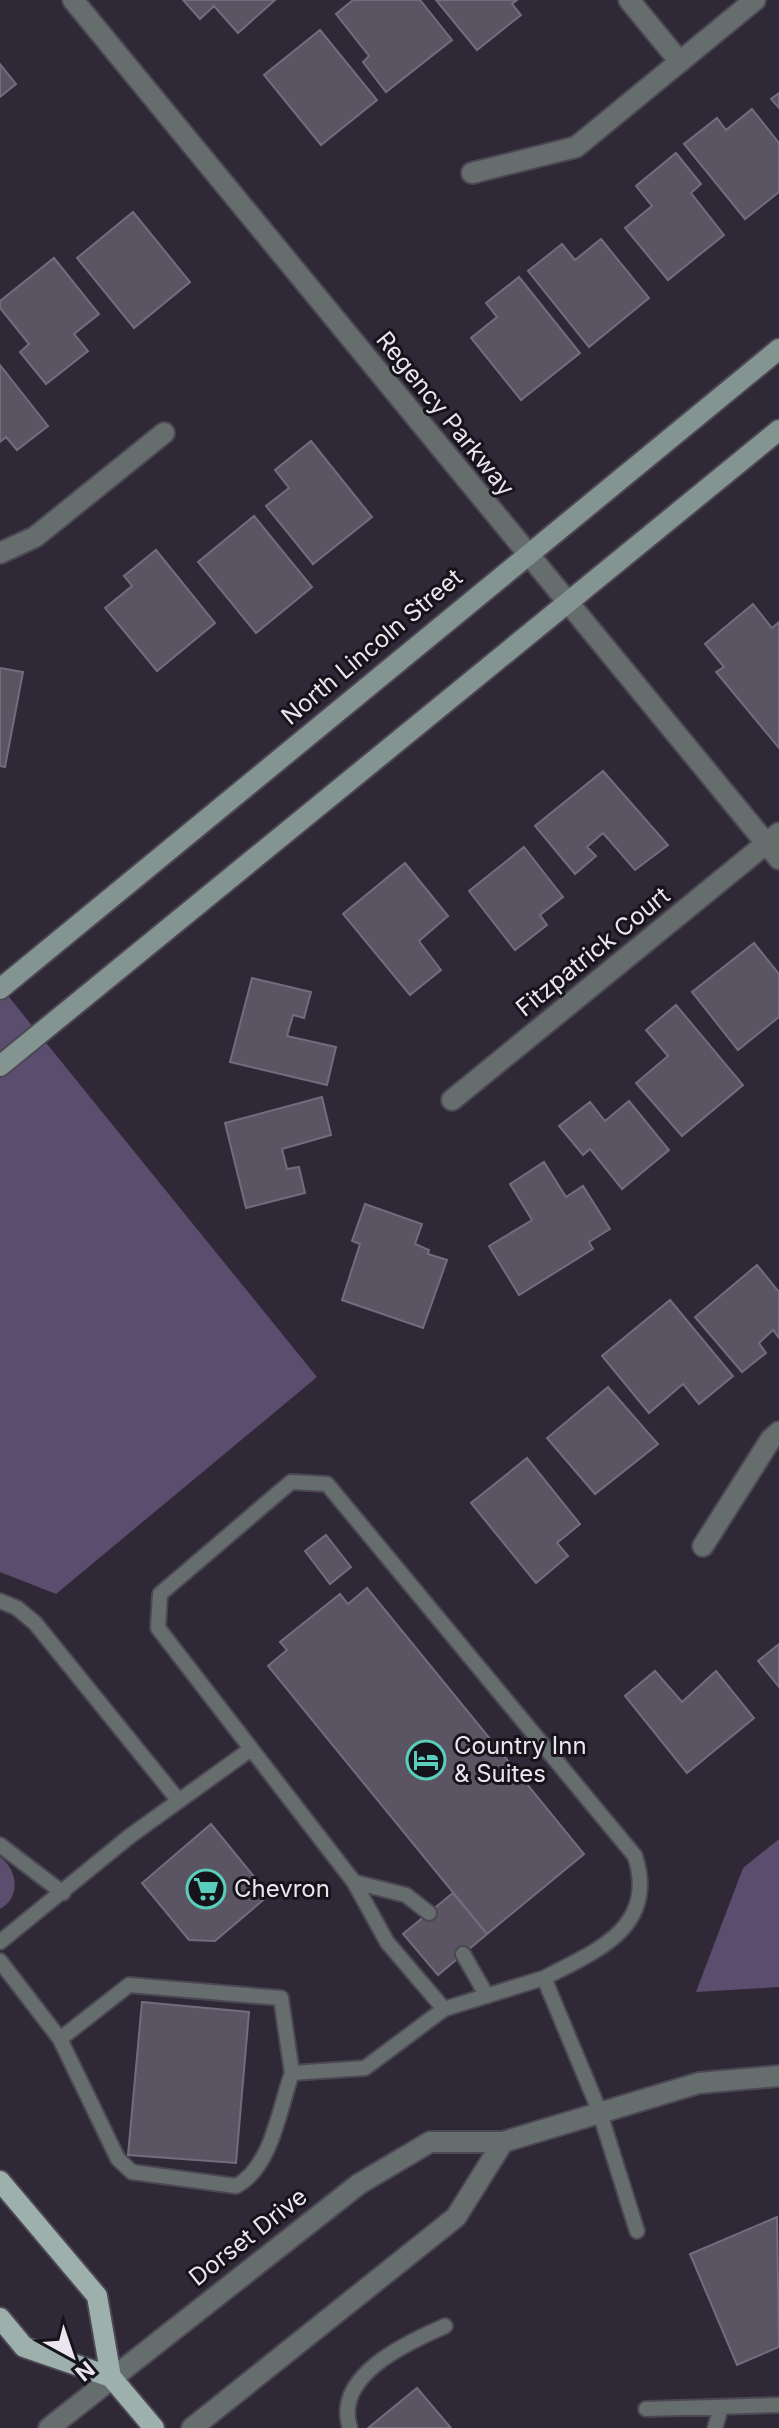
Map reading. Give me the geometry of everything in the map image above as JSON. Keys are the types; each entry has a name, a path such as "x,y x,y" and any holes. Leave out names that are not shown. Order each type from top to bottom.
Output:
{"main road":[{"path":"0,2181 97,2296 111,2377 154,2428"},
{"path":"0,2318 24,2347 111,2377"}],"street":[{"name":"Regency Parkway","path":"73,0 567,603 775,845"},
{"path":"629,0 680,62"},
{"path":"472,173 576,147 755,0"},
{"name":"North Lincoln Street","path":"0,989 526,553 779,349"},
{"path":"0,1066 779,430"},
{"path":"0,553 35,537 164,433"},
{"name":"Fitzpatrick Court","path":"452,1100 775,845"},
{"path":"703,1546 771,1439 779,1432"},
{"name":"Dorset Drive","path":"49,2428 359,2184 430,2142 503,2142 599,2110 699,2083 779,2076"},
{"path":"192,2428 456,2217 503,2142"}],"lane":[{"path":"292,2073 365,2068 444,2009 544,1978 611,1943 635,1912 643,1880 635,1856 327,1484 291,1482 160,1594 158,1628 354,1882 387,1942 444,2009"},
{"path":"0,1601 17,1608 35,1623 179,1801"},
{"path":"0,1942 130,1836 251,1749"},
{"path":"0,1845 63,1893"},
{"path":"354,1882 406,1895 429,1913"},
{"path":"463,1954 487,1996"},
{"path":"0,1961 60,2039 118,2159 132,2172 236,2186 249,2180 260,2164 292,2073 281,1998 129,1985 60,2039"},
{"path":"544,1978 599,2110 637,2231"},
{"path":"350,2428 346,2407 361,2378 411,2341 445,2326"},
{"path":"646,2409 779,2405"},
{"path":"715,2428 721,2407"}],"shaded area":[{"path":"0,986 317,1377 56,1594 0,1572"},
{"path":"779,1839 779,1987 696,1992 743,1868"},
{"path":"0,1857 11,1869 15,1883 11,1898 0,1909"}],"building":[{"path":"183,0 275,0 238,33 214,6 200,19"},
{"path":"353,0 420,0 452,40 386,92 363,62 369,56 336,14"},
{"path":"436,0 517,0 512,4 521,15 477,50"},
{"path":"320,30 377,100 321,145 264,75"},
{"path":"0,64 16,84 0,97"},
{"path":"779,93 779,108 771,99"},
{"path":"752,109 779,143 779,192 745,219 684,144 717,118 726,130"},
{"path":"676,153 701,184 691,193 724,235 668,280 625,228 652,206 636,186"},
{"path":"133,212 190,282 134,328 77,258"},
{"path":"601,239 649,298 589,347 528,271 562,244 575,260"},
{"path":"54,258 99,314 74,334 88,351 46,384 20,352 29,344 0,308 0,301"},
{"path":"519,277 580,353 521,400 471,338 497,317 486,303"},
{"path":"0,365 48,426 17,450 6,437 0,442"},
{"path":"311,441 372,517 313,564 266,506 289,488 275,470"},
{"path":"254,516 312,587 256,633 198,562"},
{"path":"156,550 215,623 157,671 105,608 132,586 124,576"},
{"path":"753,604 772,628 779,622 779,748 716,672 724,667 705,644"},
{"path":"0,668 23,672 5,767 0,766"},
{"path":"603,771 668,845 635,870 603,833 587,847 596,856 575,874 535,826"},
{"path":"524,847 563,897 540,915 547,925 515,950 469,891"},
{"path":"405,863 448,916 419,941 441,970 410,995 343,914"},
{"path":"754,943 779,974 779,1017 738,1050 692,992"},
{"path":"252,978 311,992 304,1018 293,1015 287,1036 336,1047 327,1085 230,1062"},
{"path":"676,1005 743,1085 682,1136 636,1083 668,1056 646,1030"},
{"path":"322,1097 331,1135 282,1149 287,1169 299,1167 305,1193 246,1208 225,1123"},
{"path":"629,1101 669,1150 622,1189 590,1149 583,1155 559,1126 590,1102 605,1121"},
{"path":"544,1162 566,1197 583,1186 610,1229 589,1242 593,1249 519,1295 489,1246 532,1220 510,1184"},
{"path":"365,1204 422,1224 415,1244 429,1250 428,1254 447,1260 423,1328 342,1300 360,1244 352,1241"},
{"path":"757,1265 779,1292 779,1338 773,1330 759,1343 766,1353 742,1372 695,1317"},
{"path":"670,1300 733,1376 699,1404 683,1384 649,1413 602,1356"},
{"path":"608,1387 658,1444 595,1494 547,1438"},
{"path":"527,1458 580,1524 557,1543 568,1556 536,1583 471,1503"},
{"path":"326,1535 351,1567 330,1584 305,1551"},
{"name":"Country Inn & Suites","path":"367,1588 584,1854 487,1934 268,1666 287,1650 280,1642 340,1594 348,1604"},
{"path":"779,1644 779,1687 758,1661"},
{"path":"655,1671 682,1702 716,1671 754,1718 687,1773 625,1696"},
{"name":"Chevron","path":"211,1824 269,1895 215,1941 189,1940 142,1883"},
{"path":"453,1893 487,1934 438,1975 403,1934"},
{"path":"142,2002 249,2012 236,2163 128,2155"},
{"path":"777,2217 779,2347 737,2365 690,2254"},
{"path":"417,2388 451,2428 368,2428"}],"place":[{"name":"Country Inn & Suites","path":"426,1760"},
{"name":"Chevron","path":"206,1889"}]}
